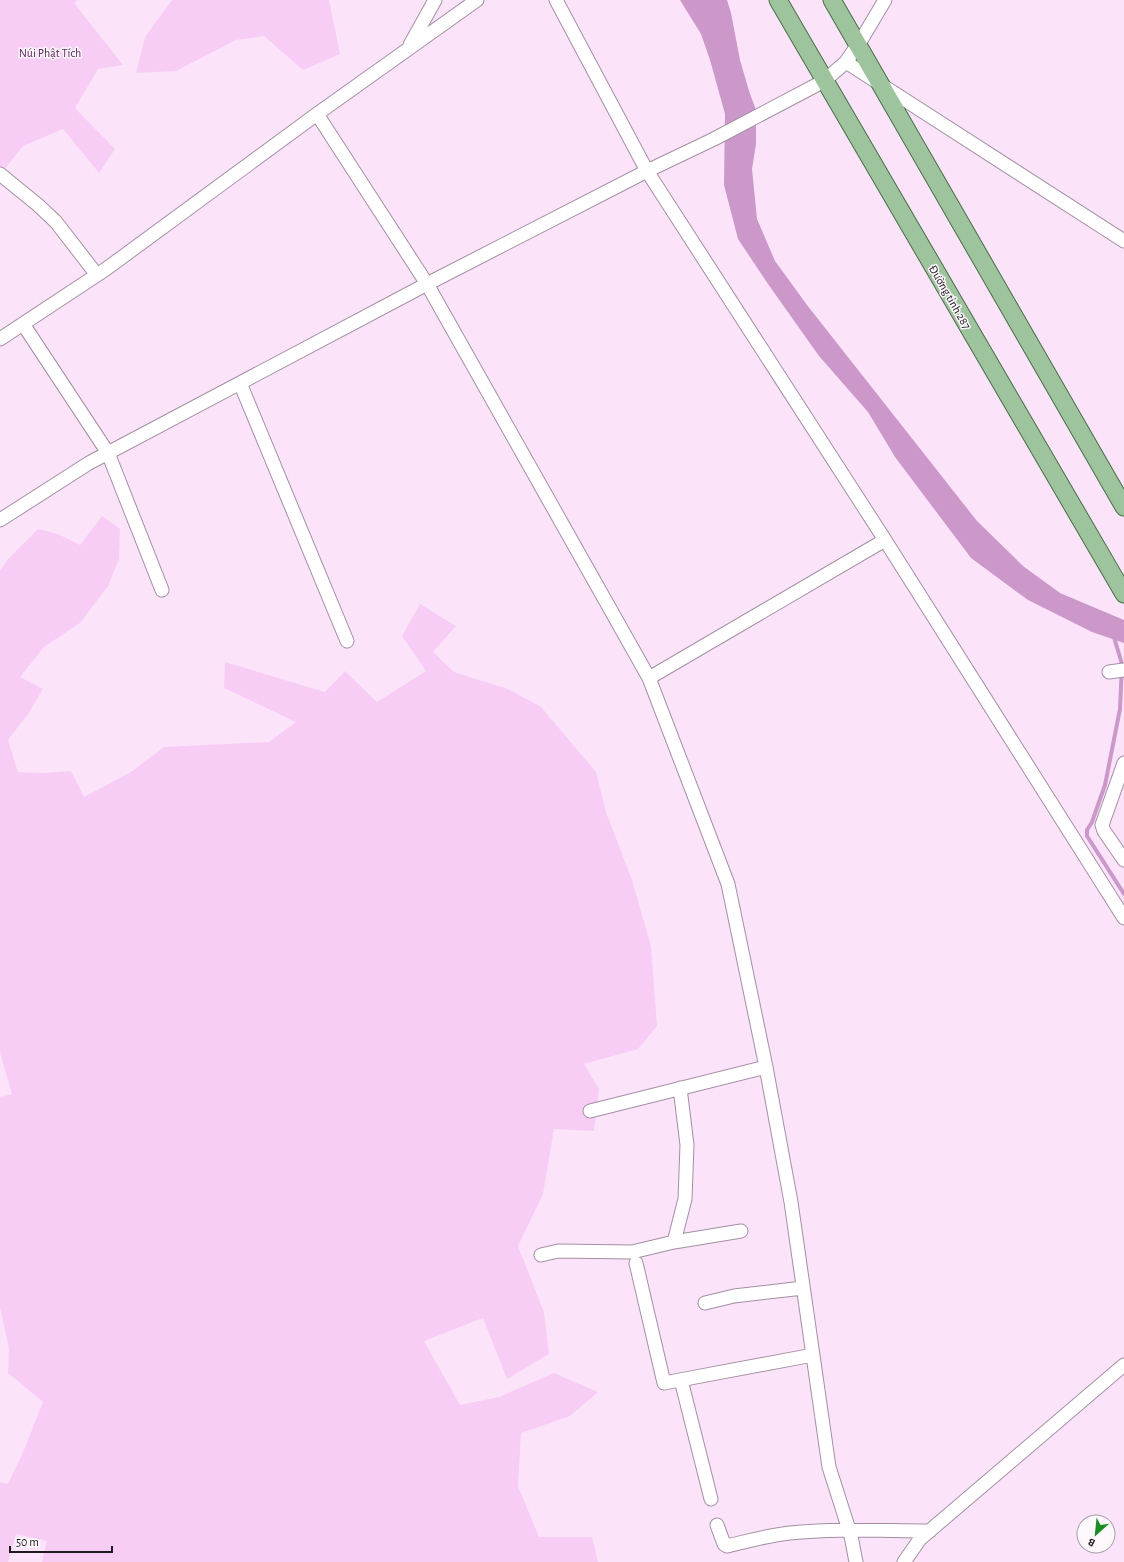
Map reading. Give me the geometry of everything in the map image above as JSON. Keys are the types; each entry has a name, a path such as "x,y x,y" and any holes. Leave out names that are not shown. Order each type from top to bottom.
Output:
{"main road":[{"name":"Đường tỉnh 287","path":"778,0 1124,594"},
{"path":"832,0 1124,507"}],"street":[{"path":"408,48 435,0"},
{"path":"0,339 97,275 476,0"},
{"path":"556,0 647,171 885,540 1124,918"},
{"path":"0,520 89,463 428,284 647,171 714,139 824,81 846,62 886,0"},
{"path":"846,62 1124,241"},
{"path":"317,114 428,284 649,678 728,884 766,1067 791,1202 829,1467 850,1530 856,1562"},
{"path":"0,174 56,222 97,275"},
{"path":"23,324 108,453 162,590"},
{"path":"240,383 347,641"},
{"path":"649,678 885,540"},
{"path":"1110,672 1124,670"},
{"path":"1124,763 1102,825 1104,831 1124,860"},
{"path":"590,1111 766,1067"},
{"path":"674,1242 685,1200 687,1145 680,1088"},
{"path":"541,1256 558,1250 632,1252 674,1242 741,1231"},
{"path":"636,1263 664,1383 813,1355"},
{"path":"705,1303 734,1296 803,1288"},
{"path":"904,1562 920,1539 1124,1365"},
{"path":"681,1380 711,1500"},
{"path":"717,1525 724,1544 727,1546 791,1532 850,1530 930,1531"}],"green space":[{"name":"Núi Phật Tích","path":"0,0 78,0 74,3 123,65 98,69 75,108 115,149 99,173 63,129 23,146 0,175"},
{"path":"172,0 329,0 340,54 303,70 264,36 236,40 176,71 136,73 145,37"},
{"path":"102,516 120,529 119,559 108,586 80,623 44,647 20,677 43,689 28,714 8,740 18,772 43,773 71,771 84,797 131,772 164,747 269,742 296,722 224,688 225,662 325,692 345,671 377,702 426,671 402,636 420,604 456,626 433,652 454,672 508,689 541,707 596,772 606,812 632,880 651,946 657,1026 638,1049 584,1064 599,1089 594,1131 554,1129 543,1194 518,1246 544,1312 549,1354 507,1379 483,1318 424,1341 460,1405 499,1397 554,1373 598,1392 570,1416 521,1433 518,1486 539,1537 592,1537 598,1562 42,1562 47,1541 16,1534 8,1562 0,1562 0,1482 8,1484 24,1450 43,1402 8,1373 9,1348 0,1308 0,1097 12,1094 0,1053 0,571 7,560 38,529 58,534 80,545"}],"shaded area":[{"path":"680,0 727,0 740,60 756,110 756,144 752,169 757,219 775,261 807,305 977,521 1023,566 1060,593 1124,620 1124,643 1092,632 1028,600 971,558 895,457 868,412 819,356 768,284 738,239 724,185 725,114 701,34"}],"waterway":[{"path":"1113,634 1122,664 1120,709 1105,785 1092,822 1087,830 1087,836 1124,894"}]}
